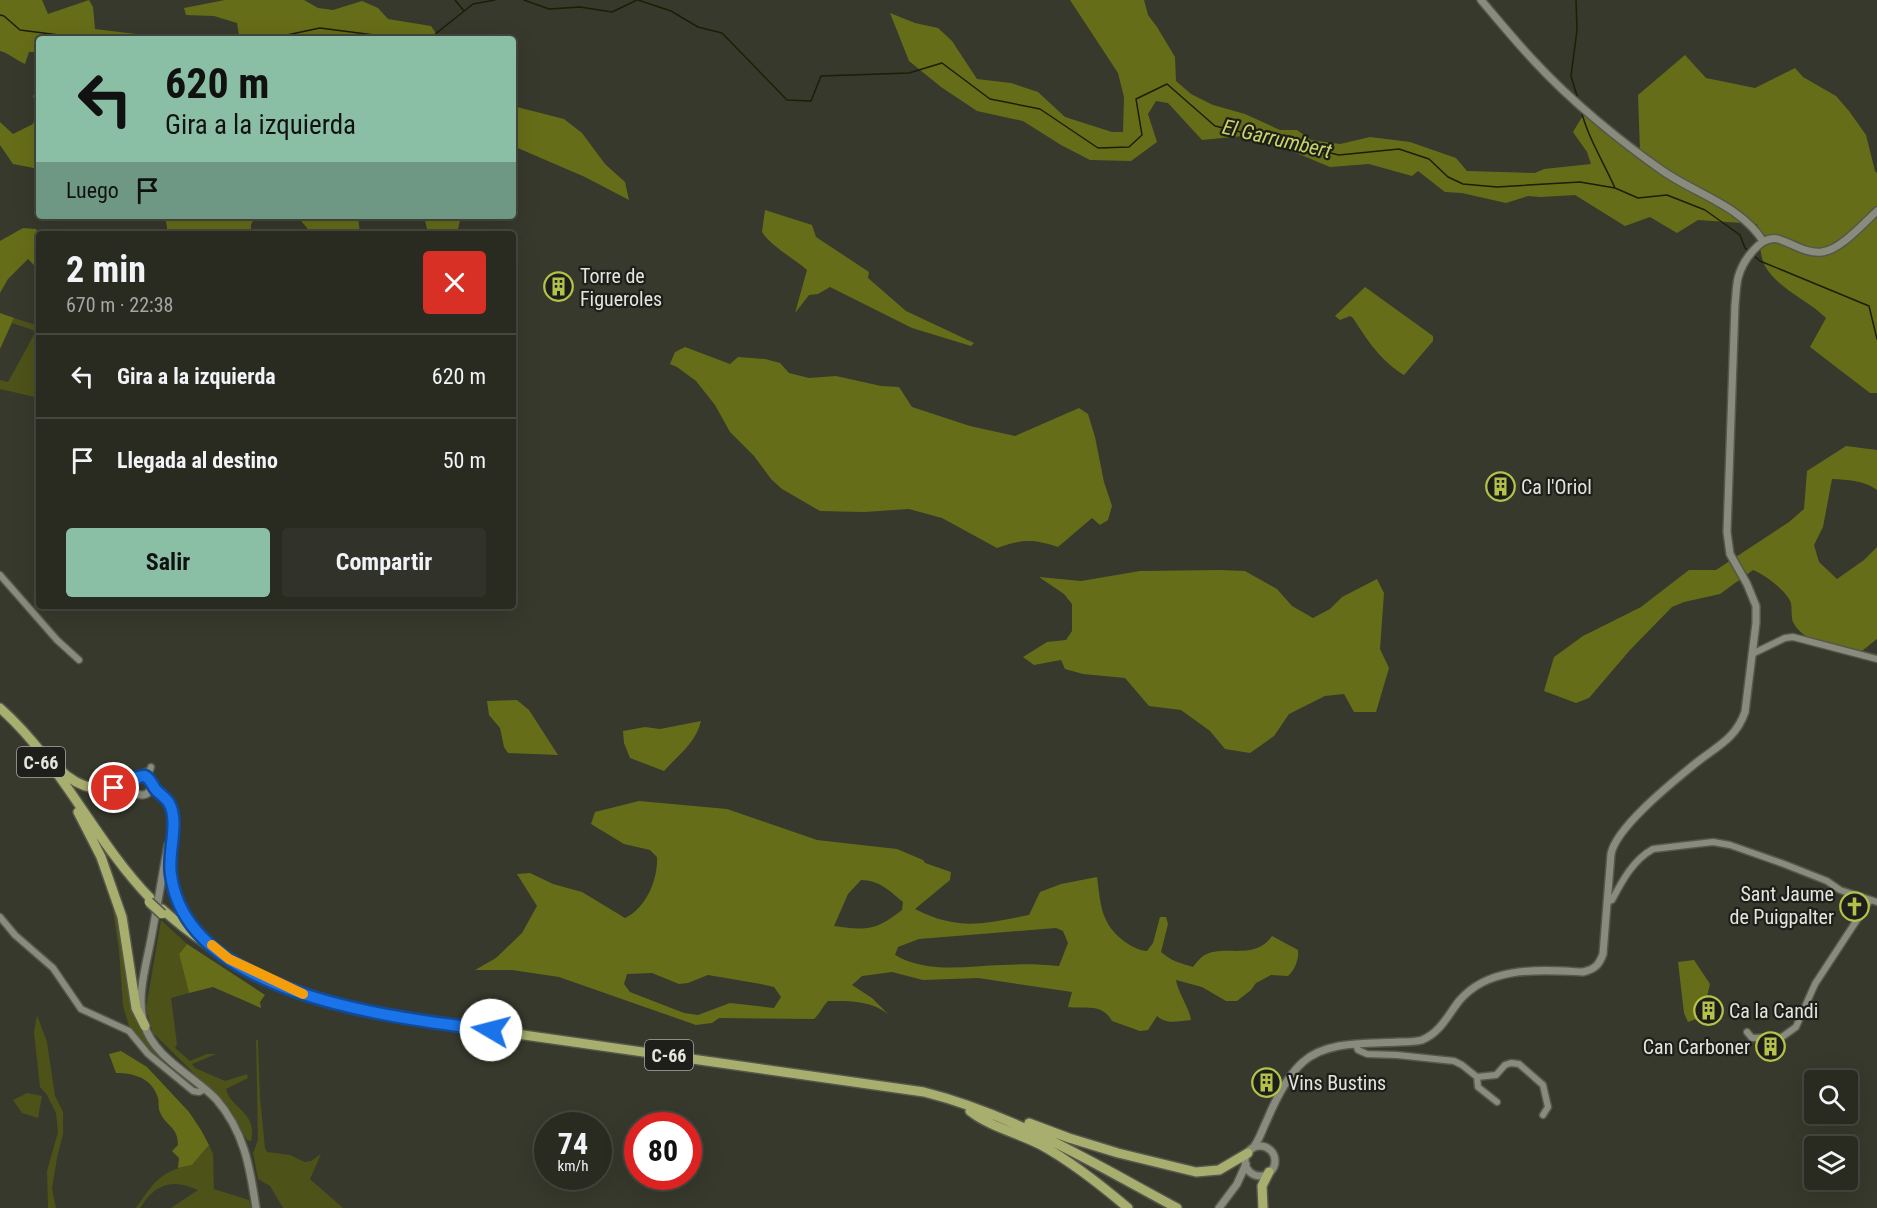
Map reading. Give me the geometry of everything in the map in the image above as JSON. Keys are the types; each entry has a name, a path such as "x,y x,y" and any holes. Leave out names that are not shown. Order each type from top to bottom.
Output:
{"highway":[{"name":"C-66","path":"0,708 40,751 150,900"},
{"name":"C-66","path":"0,716 29,747 123,873 162,912 194,942 238,970 297,998 344,1013 393,1023 902,1094 971,1108 1025,1127 1178,1208"},
{"path":"40,751 71,780 86,787 95,789 121,787 137,778"},
{"path":"78,812 100,857 122,917 136,1008 145,1026"},
{"path":"172,819 170,874 177,899 183,914 192,926 220,953"},
{"name":"C-66","path":"162,912 220,953 257,974 300,993 333,1004 378,1014 903,1088 946,1097 1023,1132 1168,1208"},
{"path":"1128,1208 1060,1156 1022,1136 978,1118 971,1108 982,1106 1069,1138 1183,1170 1207,1172 1220,1170 1251,1151"},
{"path":"1263,1208 1262,1186 1269,1172"}],"street":[{"path":"1481,0 1536,63 1594,117 1664,172 1731,210 1756,229 1763,241"},
{"path":"1219,1208 1237,1184 1280,1094 1300,1064 1311,1056 1321,1051 1356,1045 1411,1041 1429,1036 1437,1031 1460,1000 1472,989 1510,973 1526,970 1583,972 1598,965 1603,954 1611,854 1619,834 1691,766 1731,737 1740,726 1745,712 1756,606 1748,584 1728,545 1727,532 1738,276 1763,241 1770,238 1798,249 1821,252 1844,241 1877,212"},
{"path":"0,575 57,640 80,660"},
{"path":"1752,654 1785,638 1793,637 1877,659"},
{"path":"147,793 153,768 137,778 132,787 136,792 142,794 160,794"},
{"path":"137,778 151,782 169,803 172,819 142,989 141,1010 145,1026 151,1039 164,1054 205,1089 227,1113 242,1140 249,1163 256,1208"},
{"path":"1607,902 1612,900 1634,864 1644,854 1653,849 1713,842 1784,864 1827,881 1840,890 1873,901 1815,984 1796,1027 1782,1037 1752,1038 1747,1032"},
{"path":"0,917 15,935 53,968 81,1009 129,1031 148,1054 193,1090 199,1092 205,1089"},
{"path":"1356,1045 1358,1050 1366,1054 1416,1056 1454,1061 1474,1076 1478,1087 1497,1102"},
{"path":"1474,1076 1496,1075 1505,1065 1519,1064 1545,1089 1548,1107 1543,1115"},
{"path":"1237,1184 1269,1172 1273,1168 1275,1160 1263,1131"},
{"path":"1251,1151 1263,1147 1270,1150"},
{"path":"1246,1164 1249,1170 1257,1175"}],"green space":[{"path":"0,0 42,0 48,14 89,0 93,7 95,29 152,36 36,36 36,52 29,52 25,64 0,51"},
{"path":"225,0 304,0 318,8 333,10 362,1 378,8 388,19 431,26 438,36 224,36 239,35 237,23 214,16 186,15 184,8"},
{"path":"1070,0 1144,0 1148,15 1175,57 1176,81 1191,94 1213,105 1245,114 1280,130 1297,130 1311,140 1340,144 1370,137 1410,142 1456,158 1467,171 1535,173 1544,169 1591,164 1587,152 1573,132 1585,112 1611,126 1640,151 1638,95 1685,55 1706,78 1755,88 1795,68 1803,77 1836,96 1849,111 1866,135 1877,173 1877,393 1870,393 1810,347 1826,318 1785,288 1765,266 1757,224 1698,220 1677,233 1650,217 1625,226 1575,195 1528,196 1506,203 1462,193 1445,192 1418,171 1412,176 1369,164 1330,167 1253,135 1202,140 1168,103 1156,101 1148,114 1157,142 1131,161 1090,160 1023,121 977,111 941,87 909,61 890,13 915,23 938,28 952,41 977,79 1011,83 1038,92 1065,117 1112,132 1123,132 1124,97 1118,73"},
{"path":"516,107 564,119 582,133 605,164 625,182 629,200 585,177 516,147"},
{"path":"36,116 36,168 13,164 0,145 0,122 13,134 33,124"},
{"path":"765,210 812,225 816,237 869,272 868,278 906,311 974,343 971,346 912,328 830,287 818,294 809,295 795,313 807,270 762,232"},
{"path":"166,219 254,219 251,231 168,231"},
{"path":"300,219 358,219 360,231 310,231"},
{"path":"425,219 460,219 458,231 427,231"},
{"path":"23,228 37,231 36,267 28,259 8,279 0,293 0,241"},
{"path":"1365,287 1433,336 1433,341 1404,375 1381,356 1353,318 1350,316 1340,320 1335,316"},
{"path":"0,313 14,318 0,349"},
{"path":"14,318 36,325 36,331 12,323"},
{"path":"36,331 36,397 0,389 0,380 8,382"},
{"path":"685,347 730,364 738,357 765,359 780,363 789,373 809,378 836,376 881,386 899,387 912,407 970,426 1015,436 1079,408 1088,414 1095,437 1104,482 1112,506 1108,520 1100,525 1092,518 1058,547 1028,541 997,548 942,518 909,509 864,512 820,511 782,489 771,479 754,456 730,432 715,405 696,381 670,364 675,352"},
{"path":"1846,446 1877,450 1877,490 1861,482 1832,479 1823,527 1814,545 1819,562 1837,579 1864,560 1877,547 1877,639 1858,654 1831,648 1812,640 1804,635 1793,622 1791,603 1781,589 1753,570 1720,594 1672,607 1630,650 1589,698 1576,703 1544,691 1554,657 1583,636 1641,607 1689,570 1716,570 1789,522 1804,509 1807,471"},
{"path":"1140,571 1245,571 1277,589 1292,606 1313,618 1330,609 1342,597 1377,579 1384,593 1380,649 1389,668 1376,712 1354,712 1344,694 1325,696 1289,714 1274,736 1250,753 1225,749 1210,731 1181,710 1149,706 1125,678 1083,674 1065,669 1061,660 1034,665 1023,657 1047,642 1066,640 1072,631 1072,604 1064,594 1039,577 1081,581"},
{"path":"517,700 529,710 558,755 508,753 504,747 500,728 489,715 487,701"},
{"path":"701,721 691,742 664,771 630,758 624,743 623,731 645,727 660,729"},
{"path":"639,801 727,809 817,840 897,849 925,863 951,872 950,880 915,909 930,916 958,923 984,923 1029,915 1040,892 1061,884 1097,877 1101,905 1106,920 1118,936 1135,948 1147,951 1153,943 1160,917 1166,917 1168,924 1161,952 1180,963 1193,967 1202,957 1211,952 1256,948 1265,944 1272,936 1298,950 1297,961 1288,976 1271,975 1256,983 1237,1001 1226,1001 1202,987 1176,980 1191,1020 1177,1022 1157,1016 1148,1030 1140,1031 1112,1021 1108,1015 1098,1009 1068,1007 1072,992 978,978 923,980 892,972 862,976 852,985 872,998 888,1014 867,1004 828,1001 814,1019 719,1018 712,1023 696,1025 559,977 512,970 475,970 496,958 522,933 537,906 517,874 530,873 553,884 582,892 625,918 645,900 653,884 657,857 650,850 624,844 591,824 595,812","holes":["861,880 879,884 889,890 903,902 902,910 885,922 871,927 834,926 848,894","1056,928 1063,931 1068,943 1059,966 1023,964 947,968 921,965 895,955 898,947 919,939","652,973 679,984 708,975 774,987 781,997 774,1008 730,1003 698,1015 684,1013 630,992 624,984 627,974"]},
{"path":"112,902 121,932 133,1012 144,1035 163,1060 186,1081 154,1057 129,1026 123,1006 119,951"},
{"path":"161,920 187,944 179,954 189,993 171,998 177,1044 175,1048 190,1061 207,1054 216,1054 192,1064 195,1068 225,1081 247,1074 248,1078 226,1089 251,1123 251,1141 247,1140 230,1109 153,1033 146,1008"},
{"path":"187,944 265,995 260,1002 261,1008 213,987 189,993 179,954"},
{"path":"1694,960 1710,984 1707,997 1698,1005 1699,1018 1688,1022 1684,1013 1678,962"},
{"path":"37,1015 47,1042 55,1096 63,1112 63,1134 52,1189 56,1208 48,1208 47,1171 58,1132 56,1113 40,1087 34,1032"},
{"path":"256,1039 267,1152 290,1155 305,1162 321,1154 310,1179 343,1208 283,1208 270,1186 258,1179 253,1153 258,1140"},
{"path":"121,1051 147,1067 189,1112 201,1130 209,1145 192,1165 178,1168 179,1158 172,1151 178,1145 176,1134 162,1117 158,1098 147,1081 129,1074 116,1073 109,1054"},
{"path":"27,1093 42,1096 38,1118 22,1113 13,1100"},
{"path":"209,1145 213,1154 214,1189 249,1200 251,1208 171,1208 198,1190 172,1184 152,1193 140,1208 136,1208 158,1179 172,1171 192,1165"}],"waterway":[{"path":"455,0 464,11"},
{"name":"El Garrumbert","path":"433,36 473,4 495,0"},
{"name":"El Garrumbert","path":"524,0 549,9 580,7 612,12 637,0"},
{"name":"El Garrumbert","path":"638,0 671,11 698,27 722,33 787,100 811,101 821,76 909,73 942,63 990,99 1040,109 1098,148 1129,147 1142,135 1136,99 1167,84 1215,126 1339,155 1399,149 1429,159 1448,177 1463,184 1497,187 1580,182 1615,188 1638,198 1667,195 1705,210 1740,235 1745,248 1749,251"},
{"path":"1576,0 1577,30 1571,76 1578,99"},
{"name":"El Garrumbert","path":"0,15 20,30 67,36"},
{"name":"El Garrumbert","path":"282,36 320,28 382,36"},
{"path":"1581,110 1592,140 1615,188"},
{"name":"El Garrumbert","path":"1753,255 1760,261 1869,306 1877,339"}],"slow traffic":[{"path":"212,945 229,959 303,994"}],"place":[{"name":"Torre de Figueroles","path":"559,287"},
{"name":"Ca l'Oriol","path":"1500,487"},
{"name":"Sant Jaume de Puigpalter","path":"1855,906"},
{"name":"Ca la Candi","path":"1708,1011"},
{"name":"Can Carboner","path":"1771,1047"},
{"name":"Vins Bustins","path":"1267,1083"}],"route":[{"path":"114,788 127,785 137,776 145,776 169,803 173,824 170,874 177,899 183,914 192,926 229,959 272,981 323,1001 378,1014 491,1030"}]}
